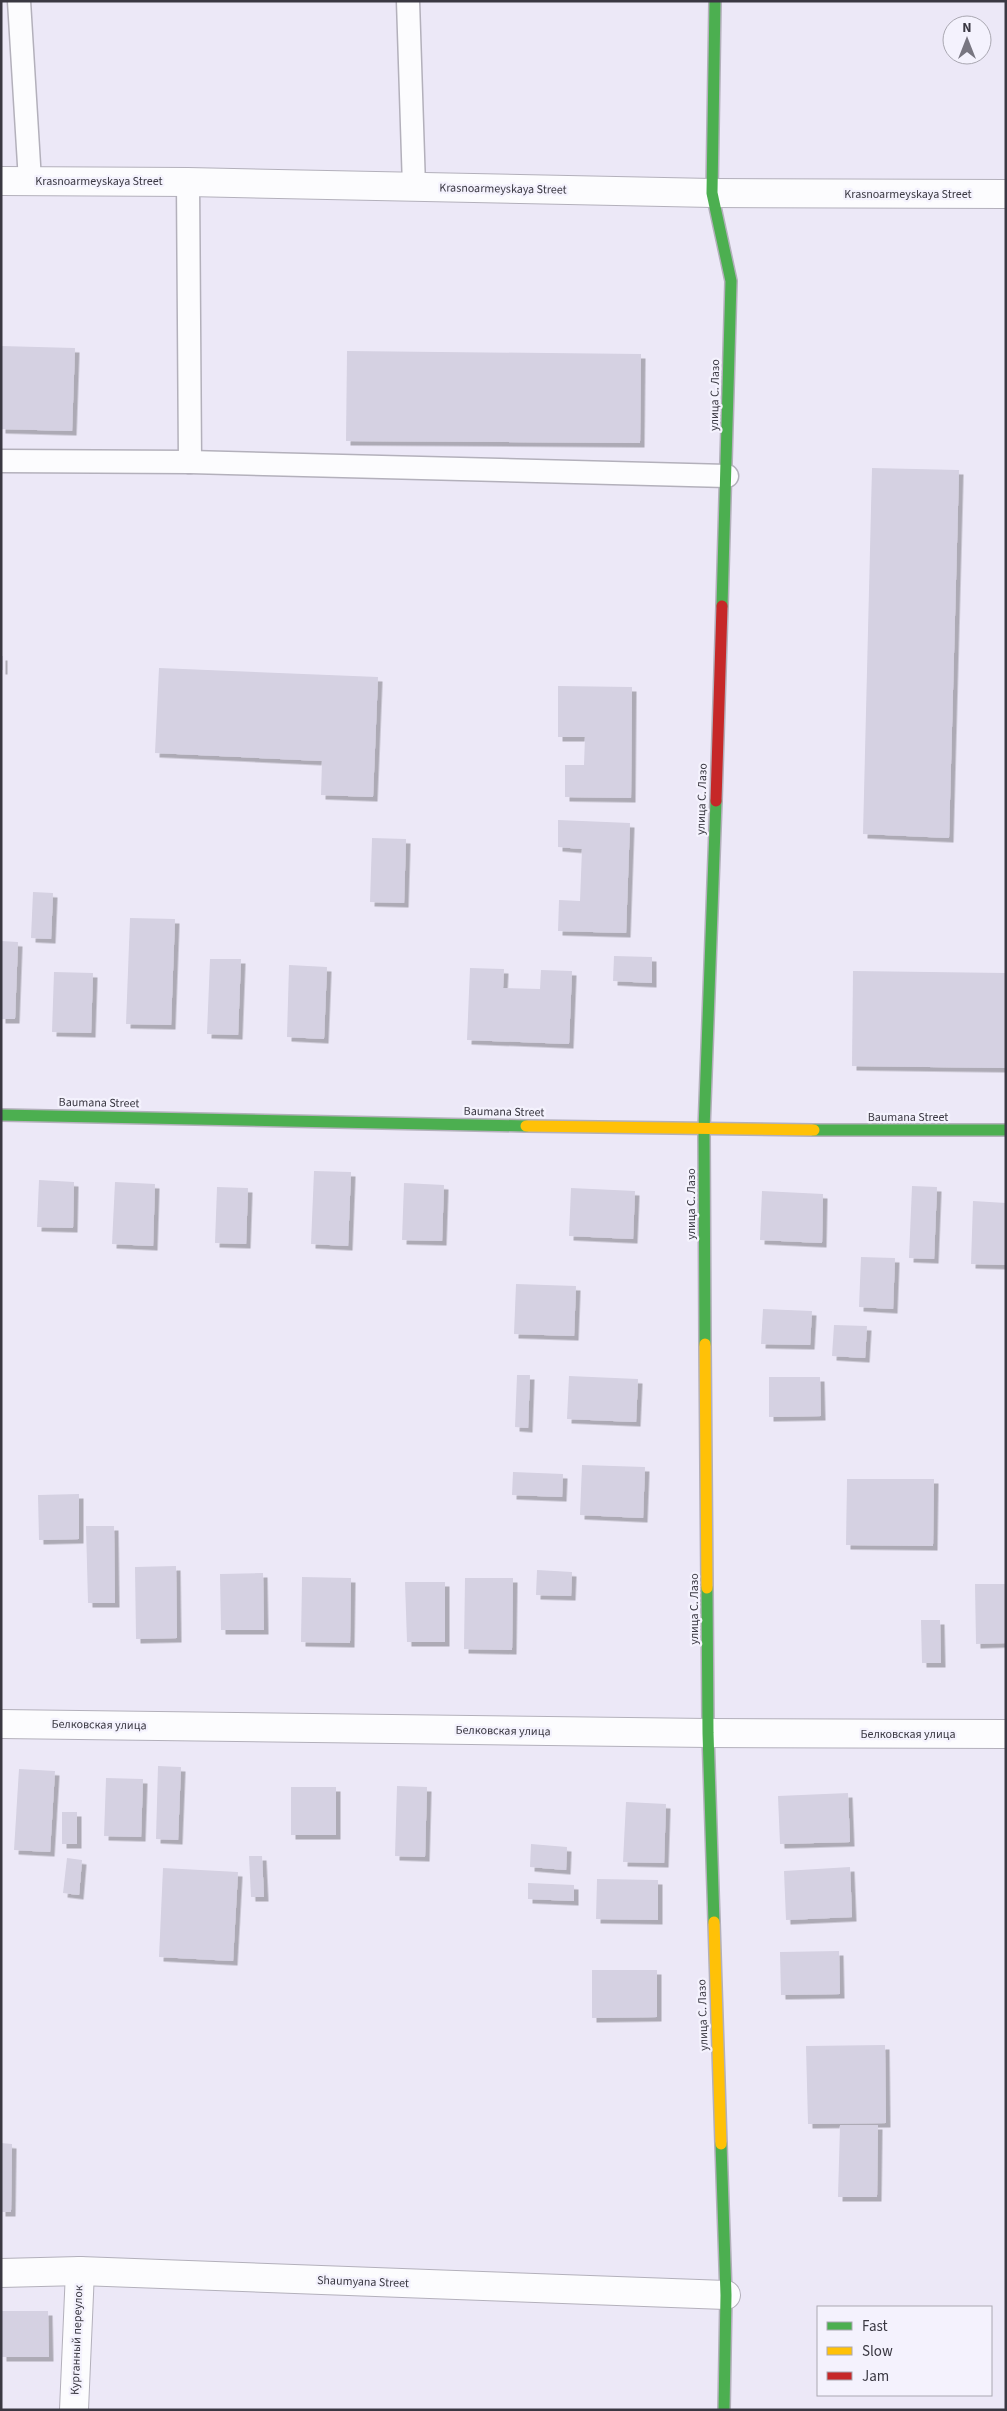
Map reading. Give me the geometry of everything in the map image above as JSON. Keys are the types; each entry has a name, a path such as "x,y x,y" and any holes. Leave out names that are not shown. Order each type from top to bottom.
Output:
{"street":[{"name":"улица С. Лазо","path":"715,1 712,193 731,281 727,476 704,1130 708,1734 726,2295 724,2410"},
{"name":"Krasnoarmeyskaya Street","path":"1,181 188,182 712,193 1006,194"},
{"name":"Baumana Street","path":"1,1115 704,1130 1006,1130"},
{"name":"Белковская улица","path":"1,1724 708,1734 1006,1734"},
{"name":"Shaumyana Street","path":"1,2273 80,2271 726,2295"},
{"name":"Курганный переулок","path":"74,2410 80,2271"}],"lane":[{"path":"19,1 30,181"},
{"path":"408,1 414,187"},
{"path":"188,182 190,462"},
{"path":"1,461 190,462 727,476"}],"building":[{"path":"1,346 75,348 72,431 1,429"},
{"path":"347,351 641,354 640,443 346,441"},
{"path":"872,468 959,470 949,838 863,834"},
{"path":"1,656 3,656 3,670 1,670"},
{"path":"159,668 378,677 373,797 321,795 322,761 155,753"},
{"path":"558,686 632,687 631,798 565,797 565,765 584,765 585,737 558,737"},
{"path":"558,820 630,823 626,933 558,931 559,900 580,901 582,849 558,847"},
{"path":"372,838 406,839 404,903 370,902"},
{"path":"33,892 53,893 51,939 31,938"},
{"path":"130,918 175,919 171,1025 126,1024"},
{"path":"1,941 18,942 15,1019 1,1019"},
{"path":"614,956 652,957 652,983 613,981"},
{"path":"210,959 241,959 238,1035 207,1034"},
{"path":"289,965 327,967 324,1039 287,1037"},
{"path":"470,968 504,969 503,988 540,989 541,970 572,971 569,1044 467,1040"},
{"path":"853,971 1006,973 1006,1068 852,1066"},
{"path":"54,972 93,973 91,1033 52,1032"},
{"path":"314,1171 351,1172 348,1246 311,1244"},
{"path":"39,1180 74,1182 73,1228 37,1227"},
{"path":"115,1182 155,1184 153,1246 112,1244"},
{"path":"404,1183 444,1185 442,1241 402,1240"},
{"path":"912,1186 937,1187 934,1259 909,1258"},
{"path":"217,1187 248,1188 246,1244 215,1243"},
{"path":"571,1188 635,1191 633,1239 569,1236"},
{"path":"762,1191 823,1194 822,1243 760,1240"},
{"path":"973,1201 1006,1203 1006,1265 971,1264"},
{"path":"861,1257 895,1258 893,1309 859,1307"},
{"path":"516,1284 576,1286 574,1336 514,1334"},
{"path":"763,1309 812,1311 810,1345 761,1344"},
{"path":"834,1325 867,1326 865,1358 832,1356"},
{"path":"517,1375 530,1375 528,1428 515,1427"},
{"path":"569,1376 638,1379 636,1422 567,1419"},
{"path":"769,1377 820,1377 821,1416 769,1417"},
{"path":"582,1465 645,1467 643,1518 580,1515"},
{"path":"513,1472 563,1474 562,1497 512,1495"},
{"path":"847,1479 934,1479 933,1546 846,1545"},
{"path":"79,1494 79,1539 39,1540 38,1495"},
{"path":"86,1526 114,1526 115,1603 88,1603"},
{"path":"176,1566 177,1638 136,1639 135,1567"},
{"path":"537,1570 572,1572 571,1596 536,1595"},
{"path":"263,1573 264,1630 221,1630 220,1574"},
{"path":"302,1577 351,1578 350,1643 301,1642"},
{"path":"465,1578 513,1578 512,1650 464,1649"},
{"path":"405,1582 445,1582 445,1642 407,1642"},
{"path":"975,1584 1006,1584 1006,1643 976,1644"},
{"path":"921,1620 940,1620 941,1663 922,1663"},
{"path":"158,1766 181,1767 178,1840 156,1839"},
{"path":"19,1769 55,1771 50,1852 14,1850"},
{"path":"106,1778 143,1779 141,1837 104,1836"},
{"path":"397,1786 427,1787 425,1857 395,1856"},
{"path":"291,1787 336,1787 336,1835 291,1835"},
{"path":"848,1793 850,1842 780,1844 778,1796"},
{"path":"626,1802 666,1804 664,1863 623,1862"},
{"path":"62,1812 77,1812 77,1844 62,1844"},
{"path":"531,1844 567,1847 566,1870 530,1867"},
{"path":"249,1856 262,1856 264,1897 251,1897"},
{"path":"67,1858 82,1860 79,1895 63,1893"},
{"path":"850,1867 852,1917 786,1920 784,1871"},
{"path":"163,1868 238,1872 233,1961 159,1957"},
{"path":"597,1879 658,1880 658,1920 596,1919"},
{"path":"528,1883 574,1885 574,1901 528,1899"},
{"path":"839,1951 840,1994 781,1995 780,1952"},
{"path":"592,1970 657,1970 657,2017 592,2018"},
{"path":"885,2045 886,2123 808,2124 806,2046"},
{"path":"840,2125 878,2125 877,2197 838,2197"},
{"path":"1,2143 12,2144 11,2212 1,2212"},
{"path":"1,2311 48,2311 49,2357 2,2357"}],"traffic: fast":[{"path":"715,1 712,193 731,281 722,606"},
{"path":"705,1344 704,1130 716,801"},
{"path":"1,1115 526,1126"},
{"path":"814,1130 1006,1130"},
{"path":"707,1588 708,1733 714,1922"},
{"path":"721,2144 726,2295 724,2410"}],"traffic: slow":[{"path":"526,1126 814,1130"},
{"path":"705,1344 707,1588"},
{"path":"714,1922 721,2144"}],"traffic: jam":[{"path":"716,801 722,606"}]}
